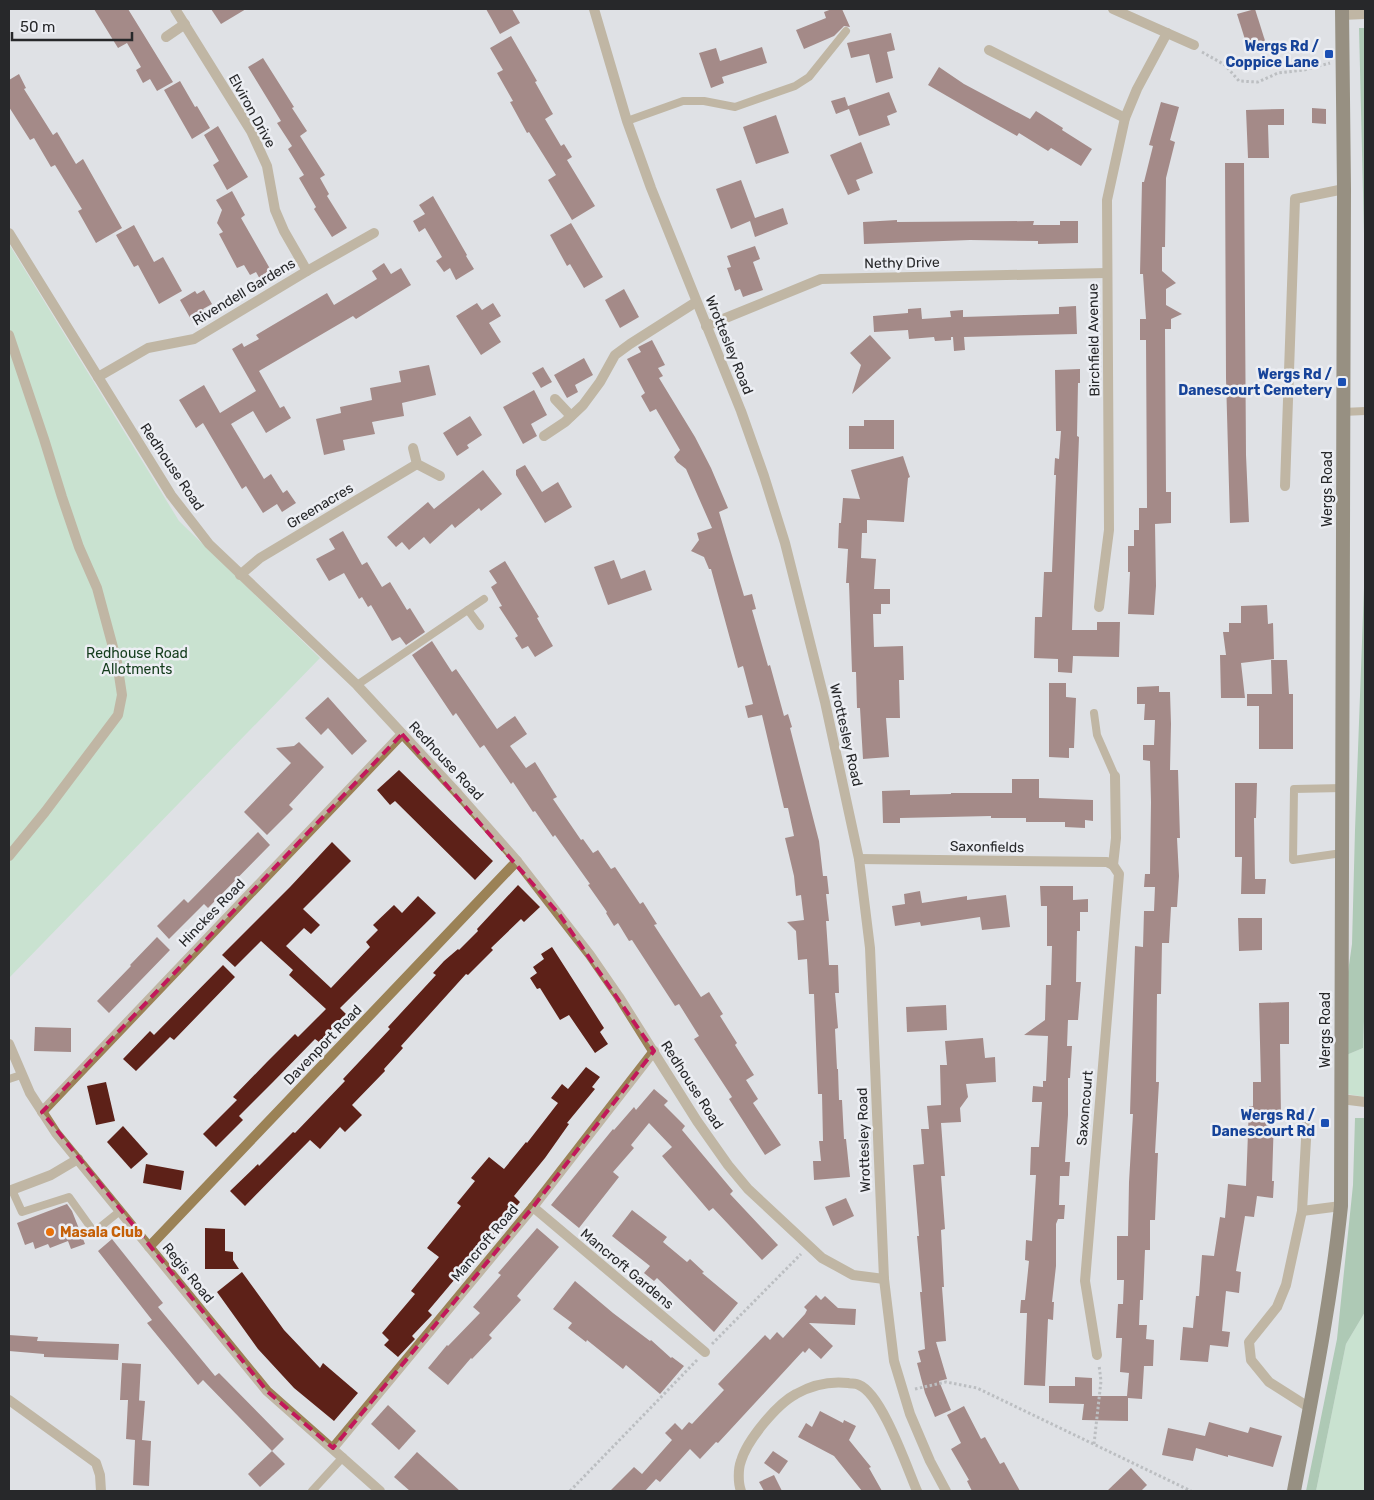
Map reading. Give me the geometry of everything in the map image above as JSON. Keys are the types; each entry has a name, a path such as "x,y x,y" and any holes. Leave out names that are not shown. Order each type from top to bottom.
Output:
{"highway":[{"name":"Wergs Road","path":"1294,1491 1326,1326 1341,1206 1344,412 1342,12"}],"street":[{"name":"Elviron Drive","path":"175,9 251,131 267,166 275,210 284,231 307,271"},
{"name":"Wrottesley Road","path":"594,9 627,121 656,203 741,411 785,543 825,702 859,859 870,948 884,1278 894,1361 910,1414 930,1461 946,1491"},
{"path":"1113,9 1194,45"},
{"path":"1342,12 1365,14"},
{"path":"166,37 185,24"},
{"name":"Birchfield Avenue","path":"1099,607 1109,530 1107,200 1125,118 1137,89 1167,33"},
{"path":"989,50 1125,118"},
{"path":"1285,486 1295,199 1344,189"},
{"name":"Redhouse Road","path":"9,233 171,495 209,544 357,685 493,832 590,955 728,1165 748,1188 822,1258 853,1275 884,1278"},
{"name":"Rivendell Gardens","path":"98,377 148,348 194,339 374,233"},
{"name":"Nethy Drive","path":"706,326 821,279 1107,273"},
{"path":"544,436 583,405 600,382 615,355 696,302"},
{"path":"9,335 79,547 97,588 117,662 122,695 118,715 57,797 9,856"},
{"path":"555,399 571,416"},
{"path":"413,448 417,464 440,476"},
{"name":"Greenacres","path":"240,574 260,558 417,464"},
{"name":"Hinckes Road","path":"42,1112 402,734"},
{"name":"Saxoncourt","path":"1097,1354 1085,1281 1119,874 1113,865 1116,838 1114,776"},
{"name":"Saxonfields","path":"859,859 1107,862 1113,865"},
{"name":"Davenport Road","path":"149,1247 517,861"},
{"name":"Regis Road","path":"9,1044 20,1075 56,1133 267,1391 380,1491"},
{"name":"Mancroft Road","path":"333,1448 532,1207 654,1052"},
{"path":"1342,1099 1365,1102"},
{"path":"1307,1122 1302,1211 1286,1285 1277,1307 1249,1342 1251,1360 1269,1382 1310,1408"},
{"path":"10,1191 51,1175 78,1159"},
{"path":"1302,1211 1341,1206"},
{"name":"Mancroft Gardens","path":"532,1207 704,1352"},
{"path":"741,1491 739,1485 740,1461 762,1425 780,1406 796,1394 817,1385 841,1382 860,1385 881,1407 917,1491"},
{"path":"9,1400 96,1463 100,1475 101,1491"}],"lane":[{"path":"627,121 684,101 704,101 735,107 795,86 809,76 846,31"},
{"path":"1344,412 1365,411"},
{"path":"357,685 484,599"},
{"path":"468,610 480,626"},
{"path":"1094,712 1097,735 1114,776"},
{"path":"1342,853 1293,860 1294,790 1343,788"},
{"path":"9,1079 20,1075"},
{"path":"10,1191 22,1212 69,1197 94,1232 120,1211"},
{"path":"312,1491 342,1457"}],"path":[{"path":"1194,45 1204,54 1225,65 1239,81 1258,82 1278,73 1304,70 1333,62 1343,52"},
{"path":"570,1491 808,1246"},
{"path":"1094,1444 1101,1381 1097,1354"},
{"path":"902,1391 946,1382 977,1388 1191,1491"}],"highlighted area":[{"path":"402,734 559,914 654,1051 533,1207 333,1448 267,1391 42,1112"}],"green space":[{"path":"1359,28 1365,28 1365,274"},
{"name":"Redhouse Road Allotments","path":"9,244 179,521 320,658 9,978"},
{"path":"1365,561 1365,995 1363,1048 1344,1056 1344,1000 1352,944"},
{"path":"1365,995 1365,1097 1347,1094 1344,1056 1363,1048"},
{"path":"1355,1118 1365,1118 1365,1312 1346,1344 1316,1491 1306,1491 1337,1339 1353,1185"},
{"path":"1365,1312 1365,1491 1316,1491 1346,1344"}],"building":[{"path":"94,9 128,9 173,82 157,91 150,79 143,83 136,70 141,67 127,43 118,48"},
{"path":"211,9 246,9 221,24"},
{"path":"486,9 512,9 520,23 500,34"},
{"path":"832,9 842,9 850,27 844,26 834,36 804,49 796,30 826,18 824,12"},
{"path":"1255,9 1267,47 1249,52 1237,14"},
{"path":"891,33 895,50 887,52 893,78 876,83 869,54 851,58 847,43"},
{"path":"511,36 537,81 535,82 553,114 545,119 561,146 564,144 572,157 567,160 595,206 572,220 548,180 556,175 529,132 527,133 510,102 513,101 497,73 503,70 490,48"},
{"path":"762,47 767,63 722,77 724,83 711,88 699,53 716,48 720,61"},
{"path":"263,58 307,131 300,136 325,175 320,178 329,194 327,196 347,228 332,237 314,209 316,207 299,178 304,175 288,149 292,146 277,123 281,121 248,67"},
{"path":"939,67 964,84 1030,119 1036,111 1092,149 1081,166 1051,148 1048,151 1019,133 1017,136 928,85"},
{"path":"19,74 26,88 24,89 53,135 57,132 76,164 83,159 122,228 96,243 78,211 82,209 55,165 51,167 34,138 30,140 9,107 9,80"},
{"path":"180,81 210,128 192,139 164,90"},
{"path":"889,92 897,112 887,116 890,125 859,136 849,109 836,114 831,101 845,97 848,106"},
{"path":"1161,102 1179,107 1170,140 1175,142 1166,178 1165,247 1162,247 1162,271 1176,283 1166,289 1166,305 1182,314 1171,319 1171,329 1165,329 1166,492 1171,492 1171,523 1155,524 1156,586 1154,615 1128,614 1130,572 1128,572 1128,546 1134,546 1134,530 1139,530 1139,508 1147,508 1146,340 1140,340 1140,319 1146,319 1143,274 1140,274 1142,182 1144,182 1153,146 1149,145"},
{"path":"1312,108 1326,109 1326,124 1312,123"},
{"path":"1284,109 1284,125 1268,125 1269,158 1248,158 1246,110"},
{"path":"776,115 789,153 756,164 743,127"},
{"path":"218,126 248,177 227,190 213,165 219,161 204,135"},
{"path":"861,142 873,173 856,180 860,190 848,195 830,155"},
{"path":"1225,163 1244,163 1246,455 1249,522 1230,523 1226,378"},
{"path":"741,180 755,218 783,208 788,224 755,237 750,221 731,229 716,189"},
{"path":"232,191 245,215 241,218 273,274 261,281 256,272 250,275 244,265 237,268 219,234 223,232 217,223 222,210 216,200"},
{"path":"433,196 474,269 456,280 450,268 444,272 436,261 442,257 425,228 419,232 413,221 425,214 419,205"},
{"path":"897,220 897,222 1034,221 1033,225 1060,225 1060,221 1078,221 1078,243 1038,244 1038,241 970,240 864,244 863,222"},
{"path":"571,223 603,277 584,288 570,264 567,266 550,235"},
{"path":"134,225 154,262 163,257 182,291 159,304 138,265 134,267 116,235"},
{"path":"755,246 760,259 753,262 763,290 743,297 740,289 735,291 727,268 731,267 727,256"},
{"path":"384,263 391,274 401,268 411,285 356,319 353,316 259,371 280,408 284,406 291,418 266,433 253,411 231,424 264,479 271,474 283,493 287,490 296,503 282,512 277,504 263,513 246,486 242,489 203,423 196,428 179,400 204,385 220,413 256,391 232,349 242,343 244,347 259,339 256,335 327,293 334,305 377,279 372,271"},
{"path":"624,289 639,317 620,328 605,300"},
{"path":"204,290 212,304 203,309 206,315 193,323 180,300 195,291 197,294"},
{"path":"477,303 482,310 493,303 501,316 489,323 501,342 481,355 456,316"},
{"path":"1076,306 1077,334 964,337 965,350 954,351 953,337 951,337 951,340 935,341 934,337 909,339 908,330 874,332 873,316 908,313 908,309 921,308 922,319 951,317 950,311 963,310 963,317 1059,314 1059,307"},
{"path":"870,335 891,358 852,394 861,365 850,353"},
{"path":"652,340 665,365 658,368 663,376 659,378 695,437 728,508 719,512 744,596 752,594 756,609 752,610 784,716 788,714 792,727 790,728 819,841 823,876 827,876 829,894 826,894 829,921 826,921 829,965 838,965 839,993 835,993 838,1028 835,1029 837,1069 839,1100 842,1100 844,1139 846,1139 850,1177 814,1180 813,1161 821,1161 819,1141 823,1141 822,1094 818,1094 814,994 809,994 807,959 798,960 796,931 787,922 804,920 801,895 796,896 794,876 785,838 794,836 788,808 784,808 762,715 748,718 745,706 753,704 743,666 738,668 711,569 709,569 704,557 691,551 699,540 697,533 712,528 686,469 674,457 680,450 656,409 650,412 641,396 645,393 627,359 641,352 638,347"},
{"path":"584,358 593,375 575,385 578,392 567,398 554,375"},
{"path":"429,365 436,395 402,403 404,416 372,422 375,434 343,440 345,450 324,455 316,419 341,413 340,407 372,400 370,388 401,382 399,371"},
{"path":"543,367 552,382 541,388 532,373"},
{"path":"1080,369 1080,383 1078,383 1077,436 1079,437 1072,630 1097,630 1097,622 1120,622 1119,657 1073,656 1072,673 1058,672 1058,659 1034,658 1035,617 1042,617 1044,572 1052,572 1055,458 1059,459 1061,431 1056,431 1055,370"},
{"path":"534,390 547,415 531,424 537,436 523,444 503,407"},
{"path":"470,416 482,435 467,445 469,448 457,456 443,433"},
{"path":"864,420 894,420 894,449 849,449 849,426 864,426"},
{"path":"903,456 910,477 908,478 904,522 867,520 867,533 862,533 861,558 876,559 874,589 890,589 890,604 881,604 881,614 873,614 874,647 903,646 904,680 899,680 900,718 886,718 889,757 863,759 860,708 857,708 856,672 852,672 849,583 846,583 848,549 838,548 839,523 841,523 843,498 860,499 851,470"},
{"path":"525,465 542,492 558,482 572,507 545,523 516,475 516,470"},
{"path":"483,470 502,494 481,511 479,508 455,528 452,524 430,544 424,537 409,550 402,542 396,547 387,537 428,502 434,509"},
{"path":"343,531 362,565 367,562 382,587 390,582 407,610 410,608 425,632 406,645 400,637 392,641 371,605 368,607 362,597 359,599 344,573 329,581 316,559 335,549 329,539"},
{"path":"614,560 621,579 645,570 652,590 608,605 594,567"},
{"path":"505,561 539,617 537,618 553,646 535,657 528,646 522,649 515,638 518,636 499,607 502,606 491,587 497,583 489,571"},
{"path":"1267,605 1268,624 1273,623 1274,659 1241,663 1245,698 1221,698 1220,655 1226,655 1223,632 1229,632 1229,623 1241,623 1241,606"},
{"path":"432,641 452,672 456,669 497,729 515,716 527,734 510,746 526,768 535,762 557,797 553,799 581,840 583,839 593,853 598,850 611,869 615,867 640,904 643,902 657,924 654,925 701,997 709,992 723,1014 720,1016 737,1043 735,1045 754,1075 746,1080 758,1099 753,1103 781,1145 765,1155 729,1099 732,1097 694,1039 699,1036 679,1004 675,1006 632,940 629,941 618,923 614,926 607,912 588,885 590,884 555,835 553,837 535,811 533,812 513,782 511,784 484,745 480,748 456,713 453,716 412,655"},
{"path":"1271,660 1287,660 1289,694 1293,694 1293,749 1259,749 1259,706 1247,706 1247,694 1272,694"},
{"path":"1049,683 1066,683 1066,697 1076,698 1074,748 1069,748 1069,758 1049,757"},
{"path":"1159,686 1159,692 1170,692 1170,770 1178,770 1180,838 1177,838 1179,876 1177,907 1171,907 1169,943 1162,943 1161,994 1157,994 1156,1082 1159,1082 1155,1153 1158,1153 1155,1220 1150,1220 1150,1250 1145,1250 1143,1300 1140,1300 1139,1325 1147,1325 1146,1339 1154,1340 1153,1366 1144,1366 1142,1399 1128,1398 1128,1421 1082,1420 1084,1404 1049,1403 1049,1386 1075,1386 1075,1377 1092,1378 1092,1396 1127,1396 1129,1373 1120,1372 1122,1338 1116,1338 1118,1304 1123,1304 1124,1280 1117,1280 1117,1236 1128,1236 1133,1114 1130,1114 1135,946 1143,947 1144,911 1154,911 1155,887 1144,887 1145,874 1150,874 1151,802 1150,761 1143,760 1143,745 1154,745 1155,720 1144,720 1145,704 1137,704 1137,687"},
{"path":"328,697 367,741 352,755 328,728 321,735 305,718"},
{"path":"299,742 324,767 289,805 293,809 267,835 244,812 291,763 276,748 294,746"},
{"path":"399,770 493,861 475,880 395,801 390,805 377,790"},
{"path":"1012,779 1039,779 1039,798 1093,800 1093,821 1085,820 1085,828 1065,827 1065,822 1026,822 1026,818 991,818 991,816 900,818 900,823 883,823 882,791 910,790 910,795 1012,793"},
{"path":"1235,783 1257,783 1256,818 1254,818 1255,879 1266,879 1265,894 1241,894 1242,857 1235,857"},
{"path":"258,832 270,845 208,908 204,904 169,939 157,926 184,899 188,903"},
{"path":"332,842 351,861 303,909 320,925 311,934 304,928 286,946 331,988 370,947 366,942 378,930 373,925 394,905 402,913 418,896 436,913 340,1008 346,1014 319,1042 315,1039 239,1116 243,1120 216,1147 203,1134 237,1100 233,1097 267,1062 295,1034 298,1037 326,1009 289,975 293,970 261,941 235,967 222,955"},
{"path":"518,885 540,907 524,922 521,919 491,948 493,950 468,975 466,974 401,1046 403,1048 384,1069 385,1071 352,1105 362,1115 345,1132 340,1127 320,1149 310,1140 245,1206 230,1191 258,1164 259,1166 293,1132 295,1133 345,1081 343,1079 390,1029 388,1027 436,975 433,973 478,931 477,929"},
{"path":"1040,886 1073,886 1073,900 1088,899 1088,912 1080,912 1080,931 1077,931 1076,982 1081,982 1078,1020 1068,1020 1067,1046 1072,1046 1070,1078 1068,1078 1065,1162 1070,1162 1069,1176 1060,1176 1059,1205 1065,1205 1064,1219 1058,1219 1056,1224 1056,1266 1052,1302 1054,1302 1053,1320 1048,1319 1045,1386 1024,1385 1027,1313 1020,1313 1021,1300 1025,1300 1029,1261 1025,1260 1026,1240 1032,1241 1036,1175 1030,1175 1031,1147 1039,1147 1042,1102 1032,1102 1033,1086 1043,1087 1043,1081 1046,1081 1048,1036 1024,1035 1045,1020 1046,985 1051,985 1052,946 1047,946 1047,906 1041,906"},
{"path":"920,891 922,903 967,896 967,900 1006,895 1010,927 982,930 980,917 921,926 920,922 895,926 892,906 905,904 904,894"},
{"path":"1238,918 1262,918 1262,950 1239,951"},
{"path":"157,937 170,950 109,1013 97,1001"},
{"path":"552,947 604,1028 600,1032 608,1044 595,1053 569,1015 560,1020 540,988 537,989 530,978 537,973 533,967 544,959 541,954"},
{"path":"223,965 235,977 174,1040 170,1037 136,1071 123,1059 150,1031 154,1035"},
{"path":"1289,1002 1289,1044 1280,1044 1281,1117 1274,1117 1273,1198 1257,1196 1254,1217 1245,1216 1236,1271 1241,1272 1239,1293 1226,1291 1222,1331 1230,1332 1228,1347 1210,1345 1208,1362 1180,1360 1183,1327 1193,1328 1196,1296 1199,1296 1202,1255 1214,1256 1220,1217 1225,1218 1228,1184 1246,1186 1249,1106 1253,1106 1253,1082 1261,1082 1259,1003"},
{"path":"946,1005 947,1030 907,1032 906,1007"},
{"path":"35,1027 71,1028 71,1052 34,1051"},
{"path":"983,1038 985,1058 995,1057 996,1082 966,1084 968,1097 960,1108 961,1122 941,1123 945,1176 941,1176 945,1229 941,1230 944,1287 942,1287 946,1341 936,1342 947,1379 939,1381 951,1410 935,1417 925,1393 917,1363 921,1362 918,1351 925,1349 913,1165 924,1164 921,1129 929,1129 927,1106 941,1105 940,1065 947,1065 945,1041"},
{"path":"586,1067 600,1077 592,1087 595,1089 567,1123 569,1124 545,1158 514,1196 520,1202 428,1311 432,1315 412,1336 415,1339 398,1357 384,1345 389,1340 382,1333 415,1294 411,1291 439,1257 427,1248 461,1206 457,1203 475,1181 471,1178 489,1157 504,1169 558,1103 551,1098 562,1084 568,1089"},
{"path":"106,1082 115,1121 96,1125 87,1086"},
{"path":"654,1089 668,1101 664,1105 685,1126 682,1130 733,1191 730,1194 778,1245 762,1260 713,1208 709,1211 662,1156 672,1147 649,1123 631,1145 634,1148 613,1172 619,1177 579,1228 551,1205 613,1129 634,1107 636,1110"},
{"path":"123,1126 148,1154 131,1169 107,1142"},
{"path":"146,1164 184,1171 181,1190 143,1183"},
{"path":"846,1198 854,1216 833,1226 825,1207"},
{"name":"Masala Club","path":"67,1204 72,1211 85,1244 71,1249 68,1241 50,1248 48,1244 35,1249 33,1242 25,1245 17,1223"},
{"path":"632,1210 667,1237 663,1242 687,1262 690,1259 704,1272 702,1273 738,1303 714,1332 657,1278 654,1281 644,1273 650,1266 612,1236"},
{"path":"205,1228 225,1229 225,1251 233,1252 233,1260 239,1269 205,1269"},
{"path":"537,1228 559,1247 517,1296 521,1300 489,1335 492,1338 471,1358 448,1385 428,1368 447,1345 480,1313 473,1307 501,1275 498,1273"},
{"path":"112,1239 163,1303 158,1307 215,1376 219,1373 284,1439 272,1451 203,1380 198,1385 147,1323 152,1320 98,1251"},
{"path":"242,1272 284,1330 320,1368 323,1363 358,1393 334,1421 294,1388 258,1349 217,1292"},
{"path":"575,1281 613,1313 684,1366 660,1394 626,1365 623,1369 587,1340 586,1342 568,1328 572,1323 553,1309"},
{"path":"816,1295 821,1300 825,1296 838,1308 856,1309 855,1325 809,1323 833,1346 821,1359 809,1348 805,1353 803,1351 718,1443 716,1442 700,1459 690,1449 660,1482 656,1479 645,1491 610,1491 634,1467 642,1474 672,1440 665,1433 675,1423 682,1430 689,1422 692,1424 724,1390 718,1384 765,1335 770,1340 777,1332 783,1338 805,1314 807,1310 804,1307"},
{"path":"9,1335 38,1337 37,1341 119,1344 118,1360 44,1357 44,1354 9,1351"},
{"path":"122,1363 141,1364 139,1400 145,1401 142,1440 151,1441 149,1486 133,1485 135,1440 126,1439 128,1400 120,1400"},
{"path":"388,1405 416,1431 399,1450 371,1424"},
{"path":"964,1406 981,1439 985,1437 1000,1464 1004,1462 1020,1491 972,1491 967,1481 969,1480 951,1449 961,1443 947,1415"},
{"path":"820,1411 843,1423 844,1420 856,1426 849,1440 871,1467 869,1468 882,1491 862,1491 834,1456 798,1437 806,1423 812,1427"},
{"path":"1209,1422 1248,1433 1250,1427 1282,1436 1273,1467 1196,1448 1193,1461 1162,1455 1168,1428 1205,1436"},
{"path":"272,1451 285,1464 260,1487 248,1474"},
{"path":"773,1451 788,1461 779,1474 764,1463"},
{"path":"417,1452 460,1491 410,1491 394,1477"},
{"path":"1131,1468 1147,1485 1141,1491 1107,1491"},
{"path":"774,1475 782,1491 764,1491 759,1482"}],"place":[{"name":"Wergs Rd / Coppice Lane","path":"1329,54"},
{"name":"Wergs Rd / Danescourt Cemetery","path":"1342,382"},
{"name":"Wergs Rd / Danescourt Rd","path":"1325,1123"},
{"name":"Masala Club","path":"50,1232"}]}
